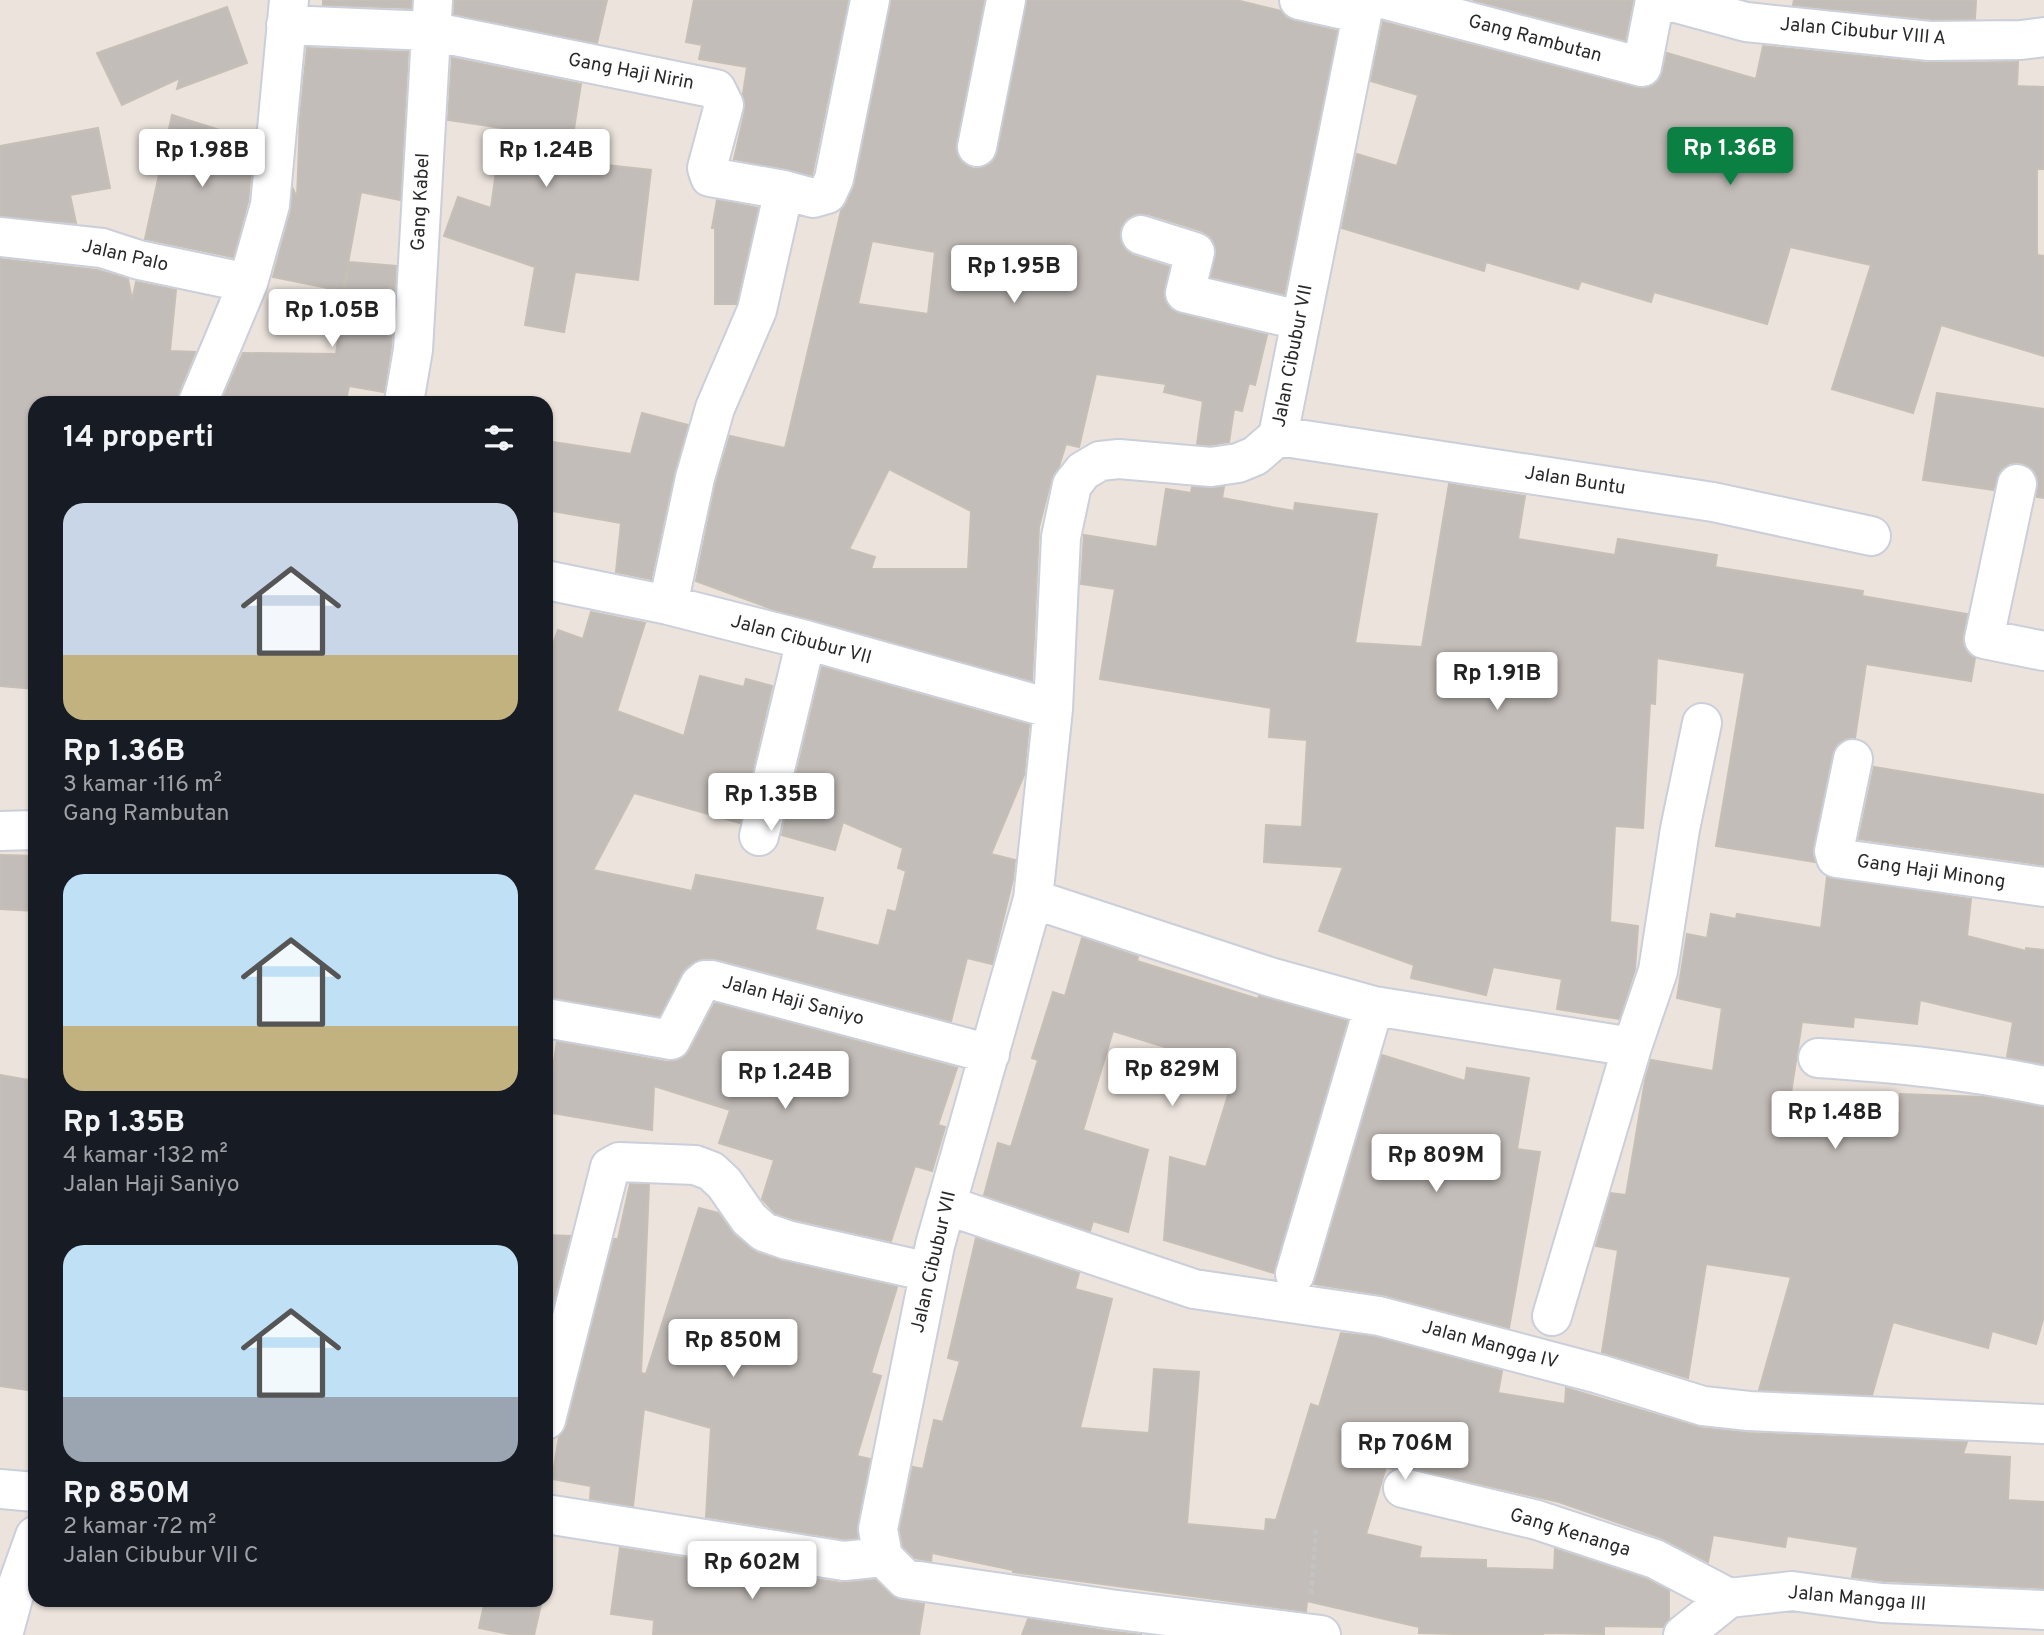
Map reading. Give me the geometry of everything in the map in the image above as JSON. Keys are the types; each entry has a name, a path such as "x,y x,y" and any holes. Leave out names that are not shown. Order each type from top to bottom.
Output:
{"street":[{"name":"Gang Haji Nirin","path":"432,15 716,89 724,104 707,168 710,177 813,198 827,194 834,179 870,0"},
{"path":"977,147 1006,0"},
{"path":"1299,0 1371,5"},
{"name":"Gang Rambutan","path":"1371,5 1642,67 1672,1"},
{"name":"Jalan Cibubur VIII A","path":"1672,1 1746,22 1930,41 2021,40 2044,37"},
{"name":"Jalan Cibubur VII","path":"883,1557 878,1529 929,1272 1033,899 1053,709 1061,537 1072,485 1083,471 1100,461 1119,459 1211,467 1238,463 1255,456 1278,436 1299,320 1371,5"},
{"path":"201,396 248,283 270,205 287,12 432,15"},
{"name":"Gang Kabel","path":"405,396 414,350 432,15"},
{"path":"668,605 695,478 715,408 757,310 784,190"},
{"path":"1141,235 1195,251 1185,293 1299,320"},
{"name":"Jalan Palo","path":"0,237 102,248 139,260 248,283"},
{"name":"Jalan Buntu","path":"1278,436 1713,502 1871,536"},
{"path":"2017,484 1984,639 2044,651"},
{"name":"Jalan Cibubur VII","path":"553,581 668,605 806,640 1053,709"},
{"path":"759,836 806,640"},
{"path":"1552,1315 1632,1047 1658,971 1680,829 1702,723"},
{"name":"Gang Haji Minong","path":"1853,759 1835,851 1836,858 2044,887"},
{"path":"0,831 28,830"},
{"path":"1033,899 1270,977 1374,1006 1632,1047"},
{"name":"Jalan Haji Saniyo","path":"553,1019 671,1040 700,984 705,979 712,979 990,1054"},
{"path":"1295,1273 1374,1006"},
{"path":"1818,1058 1956,1070 2044,1086"},
{"path":"553,1392 610,1167 619,1161 695,1165 711,1171 724,1183 749,1219 764,1231 787,1240 929,1272"},
{"name":"Jalan Mangga IV","path":"946,1205 1194,1289 1378,1315 1599,1374 1703,1406 1762,1412 2044,1424"},
{"name":"Gang Kenanga","path":"1403,1488 1537,1520 1655,1559 1729,1598"},
{"path":"0,1489 28,1491"},
{"path":"553,1515 830,1559 883,1557 905,1579 1104,1622 1314,1634"},
{"path":"3,1635 28,1556"},
{"name":"Jalan Mangga III","path":"1729,1598 1792,1591 1882,1603 2044,1610"},
{"path":"1683,1635 1729,1598"}],"path":[{"path":"1314,1634 1316,1529"}],"building":[{"path":"323,0 411,0 411,8 323,5"},
{"path":"455,0 607,0 597,43 454,14"},
{"path":"694,0 848,0 812,175 734,159 745,111 743,94 747,67 699,59 702,45 686,42"},
{"path":"891,0 984,0 956,143 956,153 962,163 973,169 983,168 993,162 998,151 1027,0 1236,0 1281,11 1285,17 1294,21 1337,31 1284,294 1211,277 1216,247 1211,237 1202,231 1148,214 1127,218 1120,228 1120,239 1125,250 1134,256 1169,267 1164,298 1171,309 1180,314 1267,335 1255,385 1249,383 1242,411 1234,409 1229,442 1197,444 1203,401 1164,392 1166,384 1096,374 1079,447 1066,444 1051,480 1039,527 1032,681 772,609 696,581 716,483 730,436 785,448 841,211 855,183","holes":["872,241 935,252 928,314 858,304","889,469 971,511 968,569 871,569 875,557 849,549"]},
{"path":"1473,0 1633,0 1625,40"},
{"path":"1794,0 1976,0 1975,19 1931,19 1793,5"},
{"path":"227,7 247,63 177,89 180,78 122,105 97,53"},
{"path":"1383,22 1637,88 1649,88 1659,81 1667,53 1756,79 1763,46 1928,63 2018,62 2017,86 2044,87 2044,169 2037,169 2037,255 2044,256 2044,356 1941,325 1913,413 1832,389 1871,265 1790,247 1767,324 1654,292 1651,302 1581,281 1578,289 1486,262 1484,271 1342,228 1357,154 1397,166 1418,95 1371,81"},
{"path":"307,48 408,52 400,200 361,192 343,291 273,277 291,211 293,189 297,198 300,118"},
{"path":"452,58 581,84 569,161 651,170 638,280 575,272 564,332 525,325 535,267 444,236 458,197 491,208 502,128 448,120"},
{"path":"172,115 254,141 248,201 233,257 145,239"},
{"path":"98,128 110,188 70,195 76,223 0,216 0,146"},
{"path":"717,200 758,208 736,304 715,304 715,228 712,228"},
{"path":"0,259 97,270 128,279 132,300 136,282 176,290 170,351 195,352 178,396 28,396 28,688 0,686"},
{"path":"349,262 396,266 391,347 384,392 349,386 347,396 224,396 243,353 336,354"},
{"path":"1937,393 2044,409 2044,498 2037,497 2038,478 2032,468 2021,463 2010,463 2001,469 1993,490 1923,480"},
{"path":"642,413 688,425 674,473 651,579 616,572 621,523 553,511 553,442 631,454"},
{"path":"1449,484 1525,496 1518,539 1615,555 1618,539 1717,555 1715,567 1863,591 1862,596 1967,614 1963,645 1969,655 1975,658 1971,681 1866,664 1855,738 1845,739 1837,744 1832,755 1813,847 1815,862 1716,846 1745,673 1657,658 1655,704 1650,703 1643,828 1615,826 1610,922 1638,926 1635,969 1619,1019 1557,1009 1562,979 1493,967 1486,995 1411,978 1414,965 1319,931 1343,867 1264,862 1266,825 1302,827 1307,740 1269,737 1271,708 1100,679 1115,589 1081,584 1084,535 1157,547 1166,489 1191,493 1192,487 1224,487 1222,498 1294,511 1295,503 1377,514 1355,643 1422,647"},
{"path":"591,612 645,623 617,711 684,736 700,676 744,687 746,679 772,686 740,823 634,793 593,870 692,891 696,875 823,898 815,930 879,946 888,910 896,912 906,871 898,868 903,848 843,822 835,850 782,835 822,667 1029,725 1024,775 991,854 1015,860 993,961 992,964 967,958 951,1021 712,958 704,958 686,967 659,1016 553,998 553,644 558,630 583,639"},
{"path":"1874,767 2044,795 2044,865 1859,839"},
{"path":"0,855 28,856 28,911 0,909"},
{"path":"1827,877 1971,899 1967,936 2026,951 2026,948 2044,950 2044,1064 2007,1057 2013,1022 1920,1000 1917,1024 1854,1017 1853,1027 1802,1022 1791,1093 1900,1113 1900,1094 1985,1097 2044,1107 2044,1316 2036,1344 1992,1331 1988,1348 1893,1322 1872,1395 1759,1390 1791,1277 1706,1264 1688,1378 1602,1352 1618,1250 1596,1246 1611,1193 1626,1195 1651,1060 1713,1071 1722,1008 1677,998 1687,934 1707,938 1711,914 1736,919 1737,914 1821,928"},
{"path":"1082,938 1138,957 1137,961 1258,999 1259,996 1347,1021 1274,1273 1164,1240 1170,1157 1206,1167 1236,1069 1113,1031 1083,1130 1148,1150 1128,1232 1093,1221 1090,1231 984,1195 998,1143 1011,1147 1038,1060 1032,1058 1053,992 1065,996"},
{"path":"715,1003 957,1068 938,1125 945,1127 932,1171 915,1166 891,1241 775,1213 762,1199 774,1160 719,1143 730,1110 654,1086 652,1130 553,1113 553,1067 557,1042 667,1062 680,1060 690,1050"},
{"path":"1382,1055 1465,1081 1467,1068 1529,1078 1517,1149 1540,1152 1509,1328 1385,1295 1314,1284"},
{"path":"0,1075 28,1080 28,1390 0,1386"},
{"path":"630,1184 649,1185 641,1373 646,1374 699,1208 718,1213 734,1235 757,1253 897,1287 871,1373 881,1376 857,1456 870,1459 857,1525 857,1538 845,1539 706,1517 711,1428 644,1409 633,1506 590,1499 591,1486 553,1479 559,1437 567,1425 614,1239 618,1239"},
{"path":"553,1235 570,1236 553,1303"},
{"path":"976,1238 1079,1273 1075,1289 1112,1299 1080,1428 1149,1433 1154,1369 1199,1372 1187,1524 1265,1531 1266,1519 1276,1520 1311,1404 1319,1407 1341,1333 1375,1337 1502,1371 1498,1393 1565,1404 1566,1388 1701,1428 1748,1433 1967,1442 1963,1454 2010,1457 2008,1500 2044,1502 2044,1588 1884,1581 1852,1577 1858,1547 1787,1536 1785,1547 1713,1535 1708,1562 1662,1538 1559,1502 1407,1467 1386,1467 1366,1534 1421,1547 1419,1558 1486,1560 1486,1568 1554,1570 1555,1549 1646,1579 1669,1591 1669,1619 1663,1627 1604,1626 1604,1634 1419,1633 1419,1627 1307,1601 1306,1611 1303,1611 1013,1572 932,1553 931,1561 915,1558 903,1546 900,1529 913,1467 923,1469 934,1420 943,1422 960,1361 948,1358"},
{"path":"620,1548 841,1583 875,1580 901,1600 924,1604 919,1635 653,1635 654,1620 611,1614"},
{"path":"484,1607 540,1607 534,1635 514,1635 479,1628"},
{"path":"1028,1619 1107,1631 1142,1635 1022,1635"}]}
